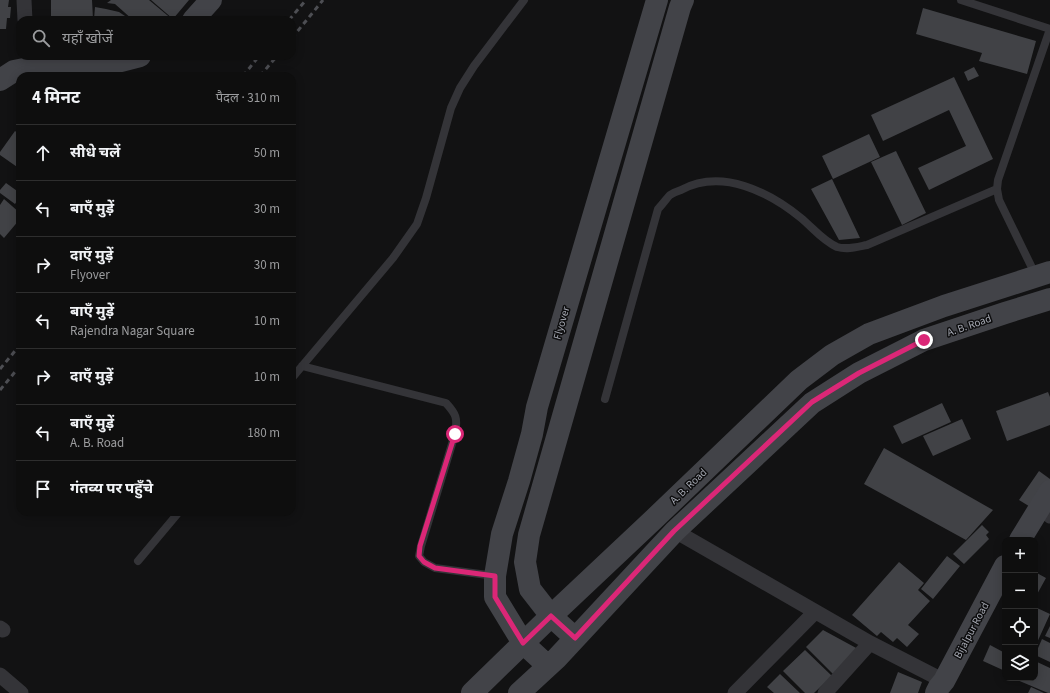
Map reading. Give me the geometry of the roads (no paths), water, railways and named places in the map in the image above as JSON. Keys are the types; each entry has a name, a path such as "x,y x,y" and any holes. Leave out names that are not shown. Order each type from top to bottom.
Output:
{"main road":[{"path":"197,16 211,0"},
{"name":"Flyover","path":"548,666 523,643 495,597 495,576 502,534 532,434 537,407 647,29 657,0"},
{"path":"575,638 551,616 530,589 525,562 529,535 683,0"},
{"path":"0,80 28,62 113,63 125,60"},
{"name":"A. B. Road","path":"523,643 799,380 832,355 869,334 944,306 1043,274"},
{"name":"A. B. Road","path":"519,693 556,659 674,531 812,402 859,373 924,340 1005,312 1050,299"},
{"path":"1022,537 1048,503"},
{"name":"Bijalpur Road","path":"942,688 1002,572"},
{"path":"472,693 523,643"}],"street":[{"path":"24,0 26,16"},
{"path":"674,531 870,644 942,688"},
{"path":"735,693 815,612"},
{"path":"825,693 870,644"},
{"path":"0,675 21,693"}],"lane":[{"path":"296,373 393,258 417,224 426,198 451,108 460,88 474,66 524,0"},
{"path":"961,0 1050,29 998,180 997,189 999,200 1043,274"},
{"path":"605,399 658,209 670,196 688,186 707,181 731,182 753,189 773,199 801,218 828,243 851,249 867,245 997,189"},
{"path":"302,366 446,403 454,412 457,423 455,434 420,546 419,556 424,562 435,568 495,576"},
{"path":"138,561 176,516"}],"railway":[{"path":"292,16 306,0"},
{"path":"296,33 323,0"},
{"path":"246,72 256,60"},
{"path":"263,72 274,60"},
{"path":"0,369 16,350"},
{"path":"0,390 16,371"}]}
